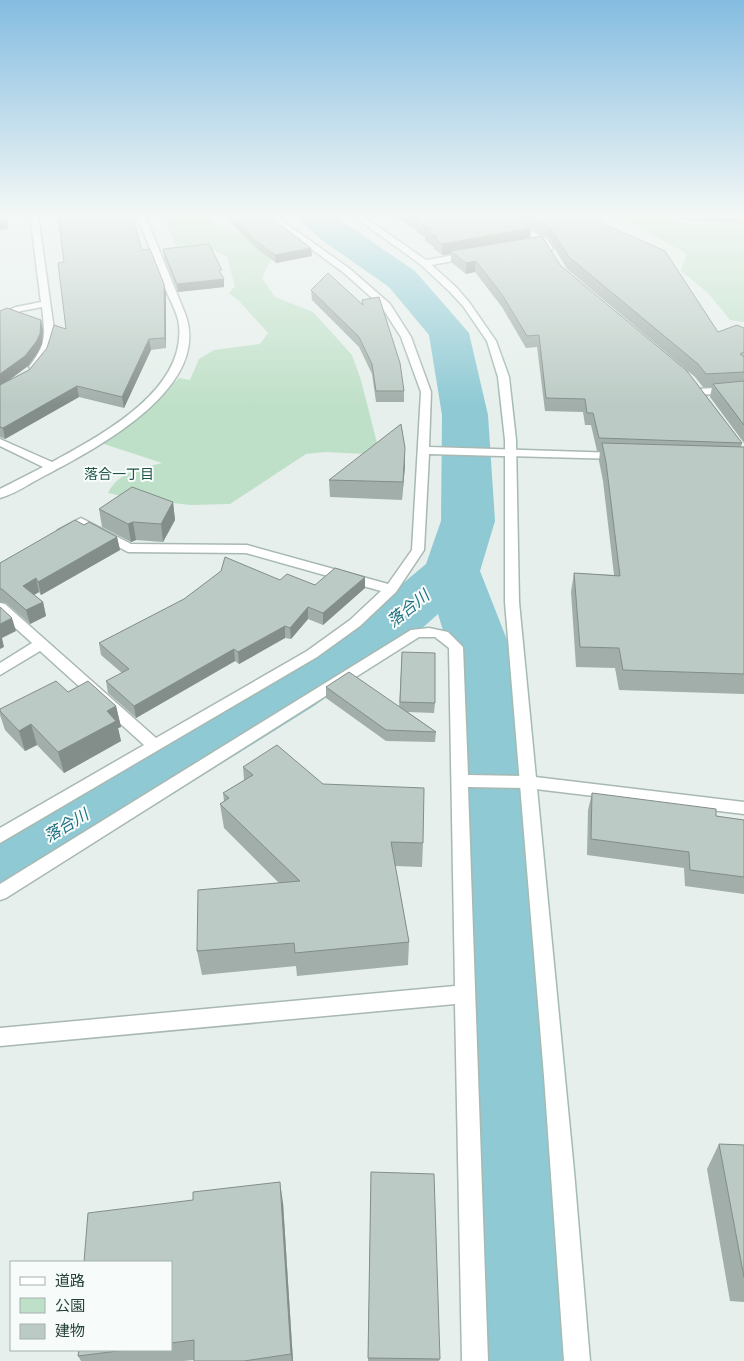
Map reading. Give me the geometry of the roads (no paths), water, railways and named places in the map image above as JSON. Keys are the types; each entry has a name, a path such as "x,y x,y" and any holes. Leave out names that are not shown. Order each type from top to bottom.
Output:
{"street":[{"path":"26,377 42,358 50,337 42,279"},
{"path":"0,494 112,432 149,404 174,377 186,345 184,325 166,279"},
{"path":"0,836 312,654 355,623 391,589 418,550 426,392 406,337 385,304 356,279"},
{"path":"442,279 465,300 494,344 506,385 510,452 511,586 568,1226 577,1361"},
{"path":"0,317 19,309 45,304"},
{"path":"699,393 744,388"},
{"path":"0,442 51,466"},
{"path":"422,450 634,456"},
{"path":"48,540 81,522 128,548 247,550 391,589"},
{"path":"0,607 154,746"},
{"path":"0,894 416,633 433,631 449,638 456,647 475,1361"},
{"path":"0,670 41,644"},
{"path":"460,781 527,782 744,808"},
{"path":"0,1037 465,994"}],"waterway":[{"name":"落合川","path":"401,279 449,333 465,415 468,521 452,571"},
{"name":"落合川","path":"0,864 291,691 398,618 452,571"},
{"path":"452,571 480,650 520,1272 520,1361"}],"district":[{"name":"落合一丁目","path":"119,474"}]}
